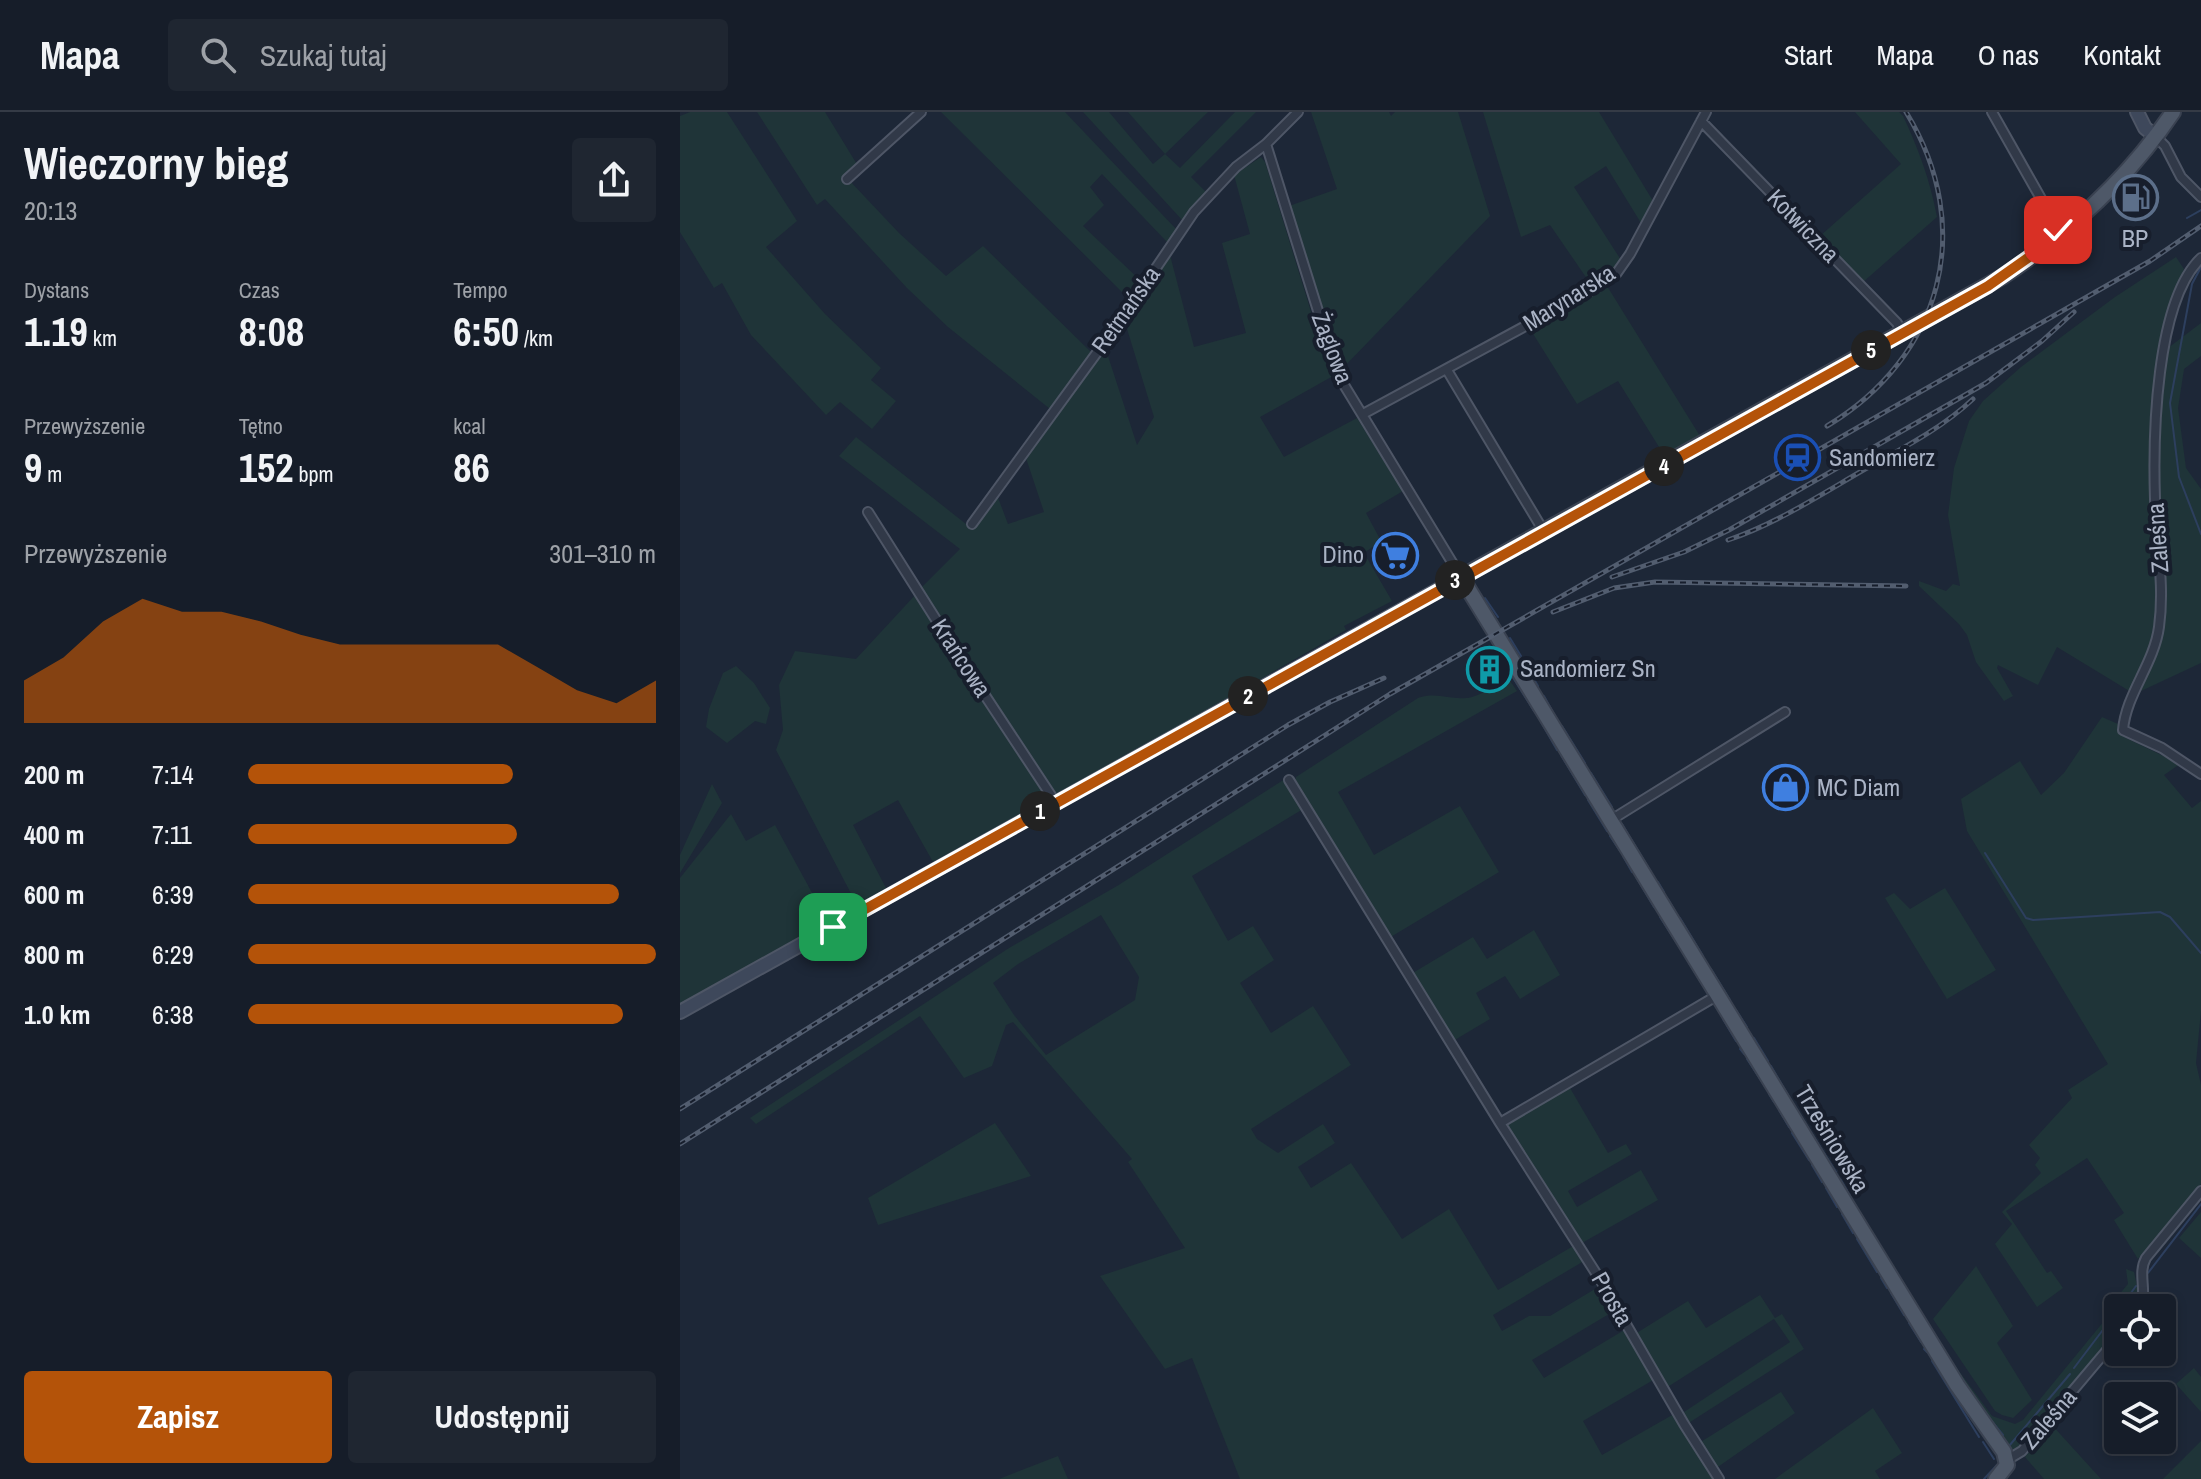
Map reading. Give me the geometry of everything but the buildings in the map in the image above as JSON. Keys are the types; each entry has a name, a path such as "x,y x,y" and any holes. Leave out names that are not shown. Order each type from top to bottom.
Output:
{"main road":[{"path":"2137,112 2145,128 2155,136"},
{"path":"680,1012 2002,277 2062,234 2106,193 2173,112"},
{"name":"Trześniowska","path":"1461,577 1961,1391 2007,1460"},
{"path":"1996,1479 2006,1468 2007,1460"}],"street":[{"path":"847,179 921,112"},
{"name":"Retmańska","path":"972,524 1120,321 1194,212 1236,167 1266,144 1298,112"},
{"name":"Marynarska","path":"1363,414 1616,274 1630,254 1706,112"},
{"path":"1992,112 2062,234"},
{"name":"Kotwiczna","path":"1701,121 1897,323 1902,333"},
{"path":"2155,136 2165,146 2181,177 2200,193"},
{"name":"Żaglowa","path":"1266,144 1332,361 1461,577"},
{"name":"Zaleśna","path":"2201,258 2184,279 2161,362 2155,490 2162,565 2159,630 2124,717 2123,730 2162,748 2201,774"},
{"path":"1447,370 1543,530"},
{"name":"Krańcowa","path":"868,512 1056,803"},
{"path":"1611,820 1785,712"},
{"name":"Prosta","path":"1289,780 1593,1268 1719,1479"},
{"path":"1500,1123 1718,995"},
{"path":"2143,1294 2141,1268 2146,1258 2201,1191"},
{"name":"Zaleśna","path":"2007,1460 2022,1451 2104,1354"}],"green space":[{"path":"690,112 727,112 797,221 766,247 825,314 881,368 871,380 896,401 872,429 840,402 826,415 751,335 722,283 714,288 680,232 680,116"},
{"path":"757,112 825,112 858,166 848,179 899,233 946,276 983,246 1092,353 1050,409 948,327 907,288 825,199 817,205"},
{"path":"941,112 1065,112 1177,230 1167,242 1102,174 1090,187 1104,205 1083,226 1141,281 1130,300"},
{"path":"1083,112 1109,112 1153,164 1165,154 1180,168 1235,112 1256,112 1191,177 1206,192 1183,221"},
{"path":"1128,112 1208,112 1165,154"},
{"path":"1311,112 1389,112 1391,116 1395,112 1458,112 1490,216 1341,370 1289,206 1337,189"},
{"path":"1483,112 1599,112 1653,201 1641,223 1606,166 1574,187 1621,260 1592,286 1550,225 1521,237"},
{"path":"1855,112 1899,112 1903,116 1923,165 1937,217 1862,283 1819,237 1901,164"},
{"path":"1261,157 1333,376 1260,417 1284,457 1357,418 1403,491 1366,513 1381,541 1364,553 1392,601 1344,626 1346,630 1055,797 920,589 960,549 839,456 856,437 971,528 997,495 1008,524 1044,512 1025,455 1105,347 1137,445 1154,417 1124,319 1170,255 1194,347 1246,333 1222,243 1250,234 1234,175"},
{"path":"2176,257 2184,269 2161,338 2155,375 2151,494 2158,582 2155,632 2131,692 2057,647 2038,685 1998,665 2013,696 2004,701 1976,662 1967,635 1959,624 1919,586 1919,581 1946,591 1953,584 1960,586 1948,515 1954,468 1969,421 1983,401 2021,367 2115,297"},
{"path":"1607,286 1700,436 1664,455 1618,381 1577,404 1530,329"},
{"path":"2201,323 2201,356 2184,369 2178,408 2186,468 2201,489 2201,663 2141,691 2154,659 2165,610 2157,469 2168,348"},
{"path":"917,593 1052,799 933,862 898,800 853,825 886,888 857,905 776,750 783,730 779,685 795,651 856,659"},
{"path":"736,666 754,683 770,708 766,724 755,721 727,743 706,727 709,709 723,673"},
{"path":"1508,678 1517,691 1338,792 1374,855 1460,806 1499,872 1389,938 1295,784 1296,777 1418,698 1472,697"},
{"path":"2102,717 2118,724 2119,734 2180,764 2164,775 2192,808 2201,801 2201,1011 2196,1063 2201,1085 2201,1184 2138,1259 2114,1220 2124,1213 2087,1158 2006,1211 2047,1273 2051,1271 2063,1288 2037,1307 1995,1244 2012,1224 2002,1212 2041,1173 2035,1165 2040,1158 2029,1145 2072,1098 2068,1090 2108,1064 1967,831 1961,799 2020,761 2041,795 2064,773"},
{"path":"1285,779 1303,809 1192,876 1228,941 1253,926 1274,960 1240,983 1271,1033 1313,1006 1351,1065 1251,1129 1257,1139 1278,1153 1323,1124 1335,1143 1298,1167 1311,1188 1351,1163 1402,1239 1449,1209 1498,1290 1575,1245 1584,1261 1493,1315 1502,1331 1529,1316 1550,1316 1600,1286 1614,1311 1532,1360 1544,1378 1626,1329 1655,1379 1583,1421 1602,1455 1674,1414 1716,1479 1240,1479 1192,1358 1165,1369 1100,1276 1185,1248 1128,1162 1132,1159 1013,1022 1006,1025 992,1066 964,1078 920,1016 756,1124 750,1118 1009,948 1117,886","holes":["1101,915 1139,977 1135,1000 1046,1055 993,983 1018,964"]},
{"path":"712,784 722,803 680,873 680,855"},
{"path":"731,814 746,841 775,825 828,922 680,1004 680,878"},
{"path":"1945,888 1996,970 1947,999 1885,898 1894,893 1910,909"},
{"path":"1534,930 1560,975 1520,999 1505,976 1476,993 1490,1019 1453,1041 1411,974 1473,937 1487,959"},
{"path":"1570,1088 1608,1153 1626,1144 1632,1154 1568,1191 1577,1207 1641,1170 1658,1200 1582,1243 1507,1127 1511,1121"},
{"path":"995,1123 1031,1176 878,1225 868,1198"},
{"path":"2201,1212 2201,1258 2179,1238"},
{"path":"1976,1266 2013,1326 1997,1343 2032,1400 2013,1418 1995,1411 1933,1319"},
{"path":"2126,1269 2134,1272 2139,1294 2120,1294 2128,1284"},
{"path":"1760,1295 1775,1318 1782,1314 1804,1349 1687,1424 1681,1414 1790,1342 1774,1319 1666,1388 1635,1334 1688,1301 1706,1328"},
{"path":"2104,1321 2104,1347 2023,1445 2011,1450 1982,1412 1945,1352 1992,1416 2015,1424 2023,1420"},
{"path":"2194,1368 2201,1377 2201,1412 2176,1384"},
{"path":"1781,1392 1795,1413 1715,1469 1699,1443"},
{"path":"1873,1408 1902,1453 1875,1471 1880,1479 1775,1479"},
{"path":"2051,1424 2101,1479 2044,1479 2025,1457"},
{"path":"2201,1441 2201,1479 2163,1479"},
{"path":"1058,1456 1068,1479 999,1479"}],"waterway":[{"path":"2187,218 2201,210"},
{"path":"2201,267 2192,284 2170,403 2179,477 2201,534"},
{"path":"1485,598 1498,617"},
{"path":"1510,638 1521,656"},
{"path":"1527,667 1538,686"},
{"path":"1512,676 1534,711"},
{"path":"1544,696 1555,716"},
{"path":"1541,722 1557,750"},
{"path":"1562,726 1585,763"},
{"path":"1561,755 1585,795"},
{"path":"1591,773 1612,807"},
{"path":"1588,800 1607,831"},
{"path":"1622,824 1651,872"},
{"path":"1610,836 1620,851"},
{"path":"1985,853 2026,918 2160,912 2170,917 2201,953"},
{"path":"1623,856 1632,872"},
{"path":"1636,877 1654,907"},
{"path":"1658,882 1664,892"},
{"path":"1668,899 1675,911"},
{"path":"1660,917 1680,948"},
{"path":"1680,918 1703,956"},
{"path":"1683,953 1686,957"},
{"path":"1689,963 1709,995"},
{"path":"1711,969 1730,1000"},
{"path":"1736,1010 1747,1027"},
{"path":"1723,1019 1736,1041"},
{"path":"1754,1038 1768,1061"},
{"path":"1740,1049 1744,1054"},
{"path":"1747,1059 1766,1088"},
{"path":"1771,1066 1795,1107"},
{"path":"1769,1094 1774,1102"},
{"path":"1779,1110 1789,1127"},
{"path":"1800,1115 1836,1172"},
{"path":"1792,1133 1809,1160"},
{"path":"1812,1165 1822,1182"},
{"path":"1841,1180 1855,1205"},
{"path":"1826,1188 1837,1207"},
{"path":"2148,1273 2201,1204"},
{"path":"1860,1213 1893,1267"},
{"path":"1842,1214 1853,1233"},
{"path":"1857,1239 1877,1272"},
{"path":"1896,1272 1915,1303"},
{"path":"1881,1278 1887,1288"},
{"path":"2130,1294 2136,1286"},
{"path":"1891,1293 1904,1315"},
{"path":"1924,1318 1941,1346"},
{"path":"1909,1323 1921,1342"},
{"path":"2074,1368 2104,1328"},
{"path":"1924,1349 1927,1352"},
{"path":"1945,1352 1981,1408"},
{"path":"1932,1361 1979,1437"},
{"path":"2009,1446 2070,1374"},
{"path":"1985,1413 2003,1435"},
{"path":"1983,1442 1994,1459"},
{"path":"1984,1479 1997,1465"}],"railway":[{"path":"1827,426 1866,397 1898,364 1921,327 1936,287 1943,244 1940,200 1928,156 1906,112"},
{"path":"680,1144 1390,694 2150,261 2201,226"},
{"path":"1612,577 1684,552 1729,530 1986,383 2042,341 2074,312"},
{"path":"1728,540 1779,518 1904,447 1933,430 1973,399"},
{"path":"1553,612 1614,588 1655,582 1906,586"},
{"path":"680,1109 1288,725 1384,678"}],"place":[{"name":"BP","path":"2135,197"},
{"name":"Sandomierz","path":"1798,458"},
{"name":"Dino","path":"1395,555"},
{"name":"Sandomierz Sn","path":"1489,669"},
{"name":"MC Diam","path":"1786,788"}],"route":[{"path":"833,927 1543,530 1988,286 2062,234 2058,230"}]}
